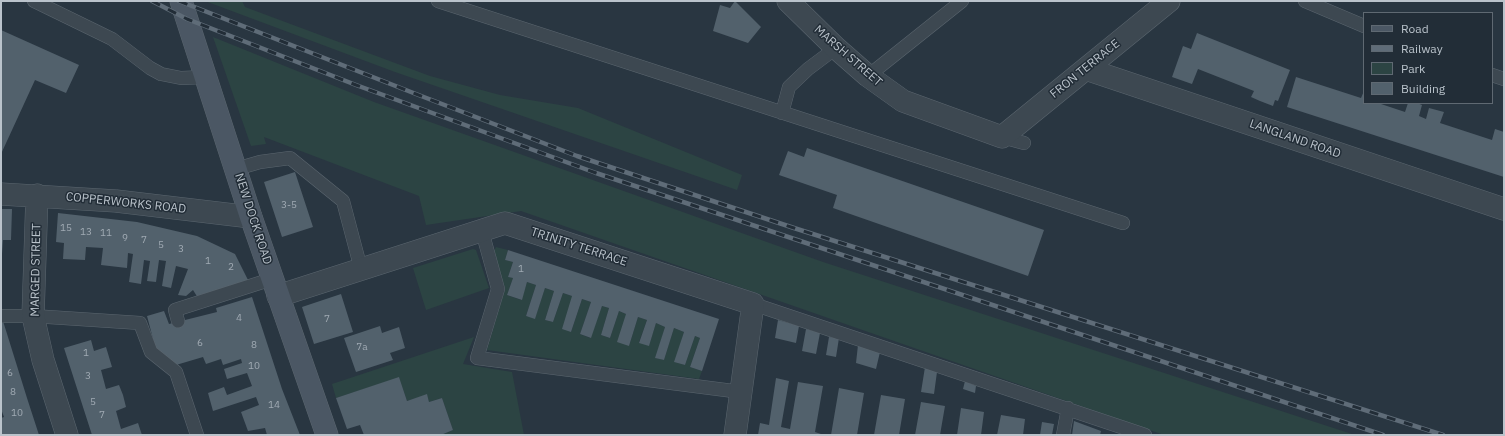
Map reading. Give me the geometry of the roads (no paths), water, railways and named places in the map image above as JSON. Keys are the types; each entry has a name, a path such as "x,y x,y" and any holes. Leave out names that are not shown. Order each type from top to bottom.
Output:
{"main road":[{"name":"NEW DOCK ROAD","path":"182,2 251,217 327,435"}],"street":[{"name":"MARSH STREET","path":"788,1 836,48 868,76 903,101 1002,137"},
{"name":"FRON TERRACE","path":"1002,137 1168,1"},
{"name":"LANGLAND ROAD","path":"1086,69 1504,209"},
{"name":"COPPERWORKS ROAD","path":"1,194 116,201 251,217"},
{"name":"MARGED STREET","path":"37,195 34,316 43,360 67,435"},
{"name":"TRINITY TERRACE","path":"275,287 361,269 505,223 753,304"},
{"path":"735,435 753,304"}],"lane":[{"path":"34,1 112,39 155,72 174,78 206,77"},
{"path":"438,1 1123,223"},
{"path":"868,76 962,1"},
{"path":"1305,1 1363,26"},
{"path":"782,113 789,88 808,69 836,48"},
{"path":"1493,75 1504,78"},
{"path":"1002,137 1024,143"},
{"path":"236,169 260,162 290,158 343,201 361,269"},
{"path":"482,231 498,289 477,358 741,392"},
{"path":"178,321 175,310 275,287"},
{"path":"753,304 1068,408 1145,435"},
{"path":"1,316 34,316 140,323 151,352 176,372 196,435"},
{"path":"1063,435 1068,408"}],"railway":[{"path":"152,1 187,19 356,85 596,173 1383,435"},
{"path":"179,1 577,156 794,228 1443,435"}]}
